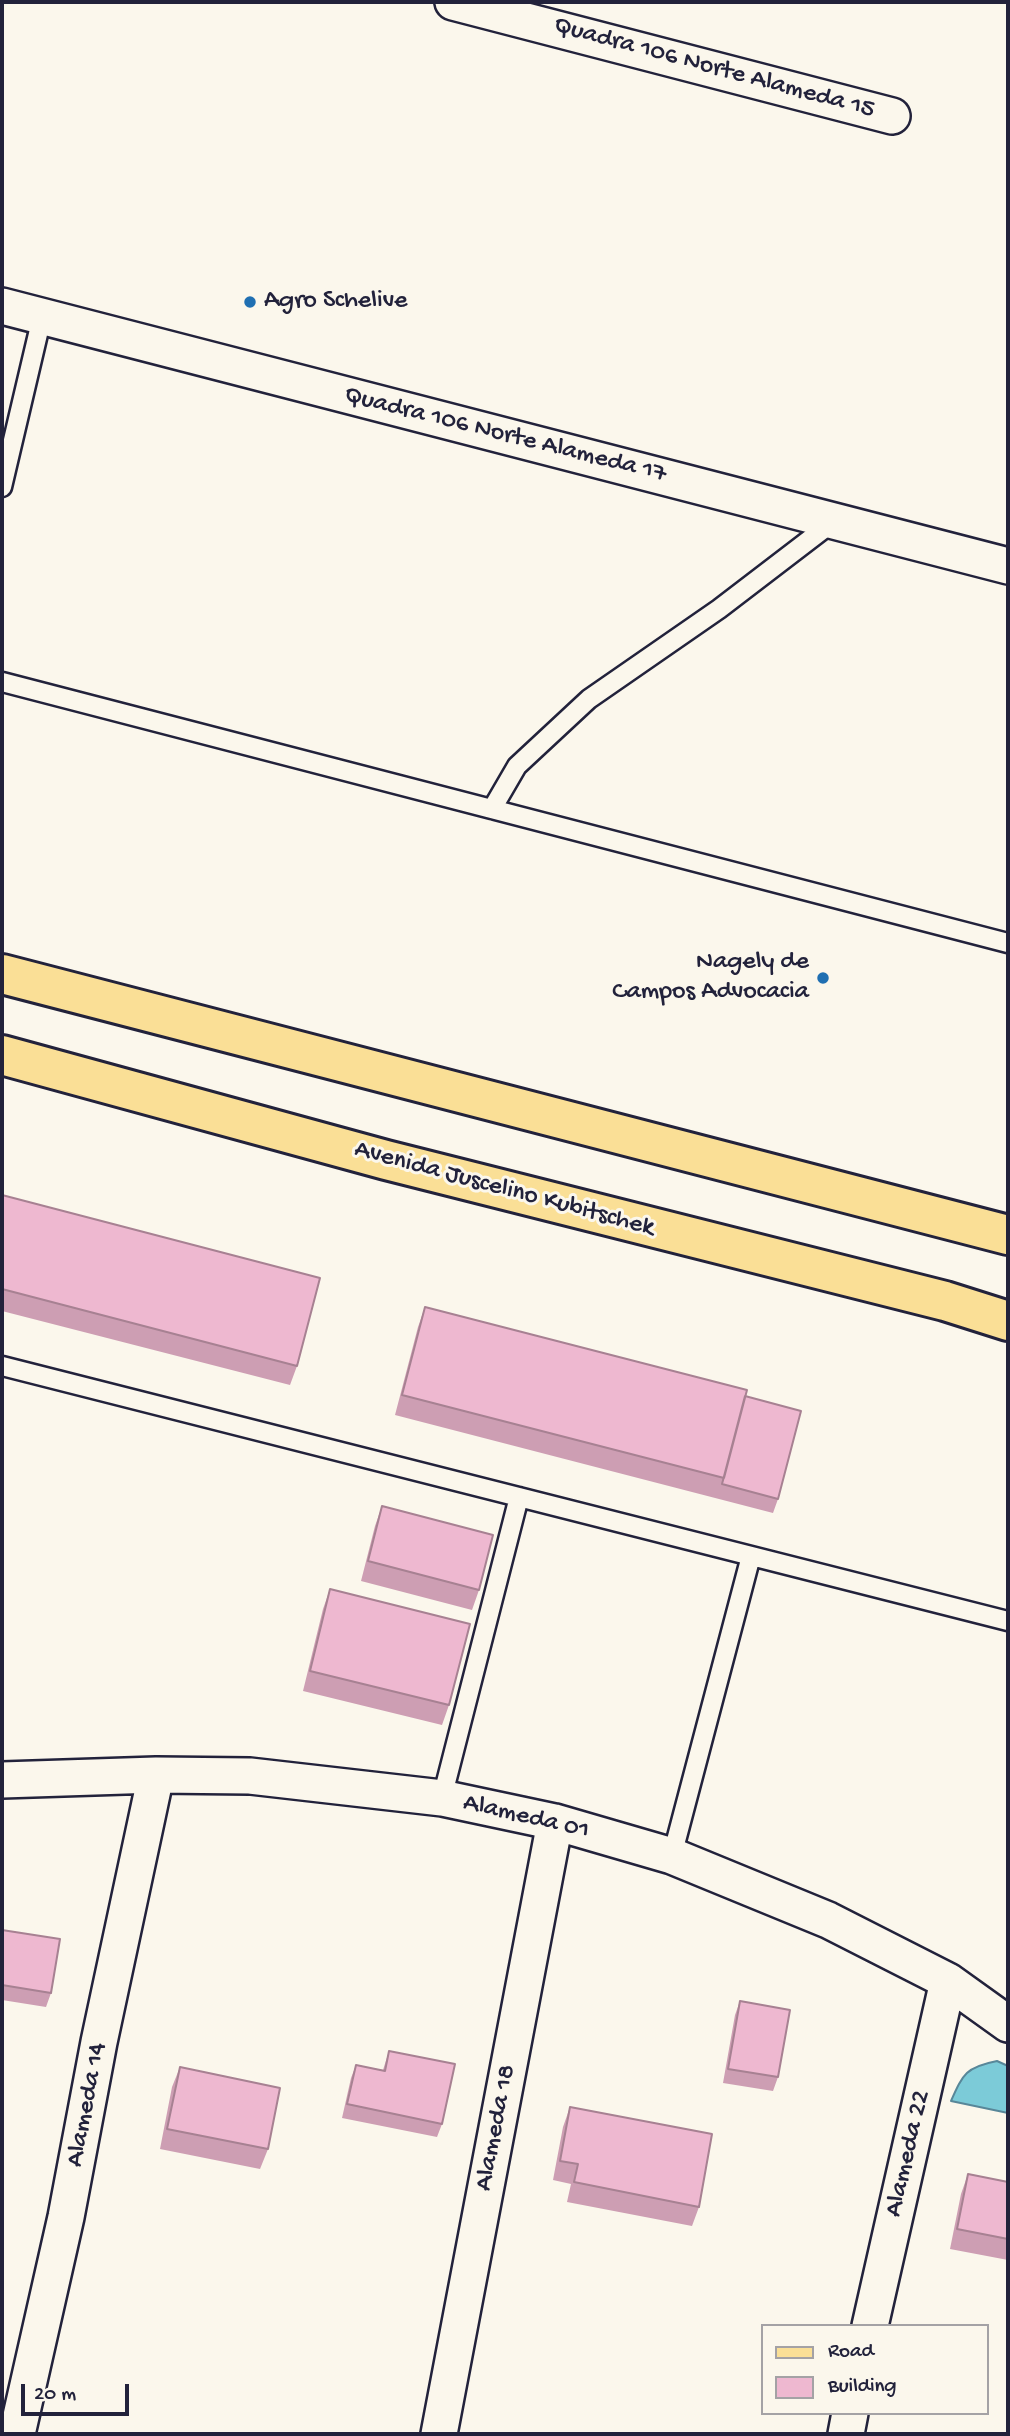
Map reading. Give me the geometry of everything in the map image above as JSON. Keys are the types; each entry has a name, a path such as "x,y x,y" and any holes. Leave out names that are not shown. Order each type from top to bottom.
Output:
{"main road":[{"path":"2,974 1008,1235"},
{"name":"Avenida Juscelino Kubitschek","path":"2,1055 386,1160 945,1301 1008,1321"}],"street":[{"name":"Quadra 106 Norte Alameda 15","path":"453,2 892,116"},
{"name":"Quadra 106 Norte Alameda 17","path":"2,306 1008,566"},
{"name":"Alameda 01","path":"2,1780 156,1775 250,1776 442,1798 555,1822 672,1856 828,1920 948,1981 1008,2024"},
{"name":"Alameda 14","path":"17,2434 66,2217 156,1775"},
{"name":"Alameda 18","path":"439,2434 555,1822"},
{"name":"Alameda 22","path":"870,2324 948,1981"},
{"path":"846,2434 850,2415"}],"lane":[{"path":"2,487 42,317"},
{"path":"492,809 517,766 589,699 719,609 834,521"},
{"path":"2,682 1008,943"},
{"path":"2,1366 1008,1621"},
{"path":"442,1798 519,1497"},
{"path":"672,1856 751,1556"}],"water":[{"path":"997,2061 1008,2066 1008,2113 951,2101 967,2073 978,2066"}],"building":[{"path":"2,1195 320,1278 297,1366 2,1289"},
{"path":"425,1307 747,1390 724,1478 402,1395"},
{"path":"745,1396 801,1411 778,1499 722,1484"},
{"path":"382,1506 493,1535 479,1590 368,1561"},
{"path":"330,1589 470,1624 449,1705 310,1671"},
{"path":"2,1930 60,1939 51,1993 2,1985"},
{"path":"740,2001 790,2010 778,2077 728,2069"},
{"path":"389,2051 455,2064 442,2124 347,2104 356,2065 385,2071"},
{"path":"180,2067 280,2088 268,2149 167,2129"},
{"path":"570,2107 712,2134 699,2207 574,2182 578,2164 560,2161"},
{"path":"968,2174 1008,2182 1008,2239 957,2229"}],"place":[{"name":"Agro Schelive","path":"250,302"},
{"name":"Nagely de Campos Advocacia","path":"823,978"}]}
